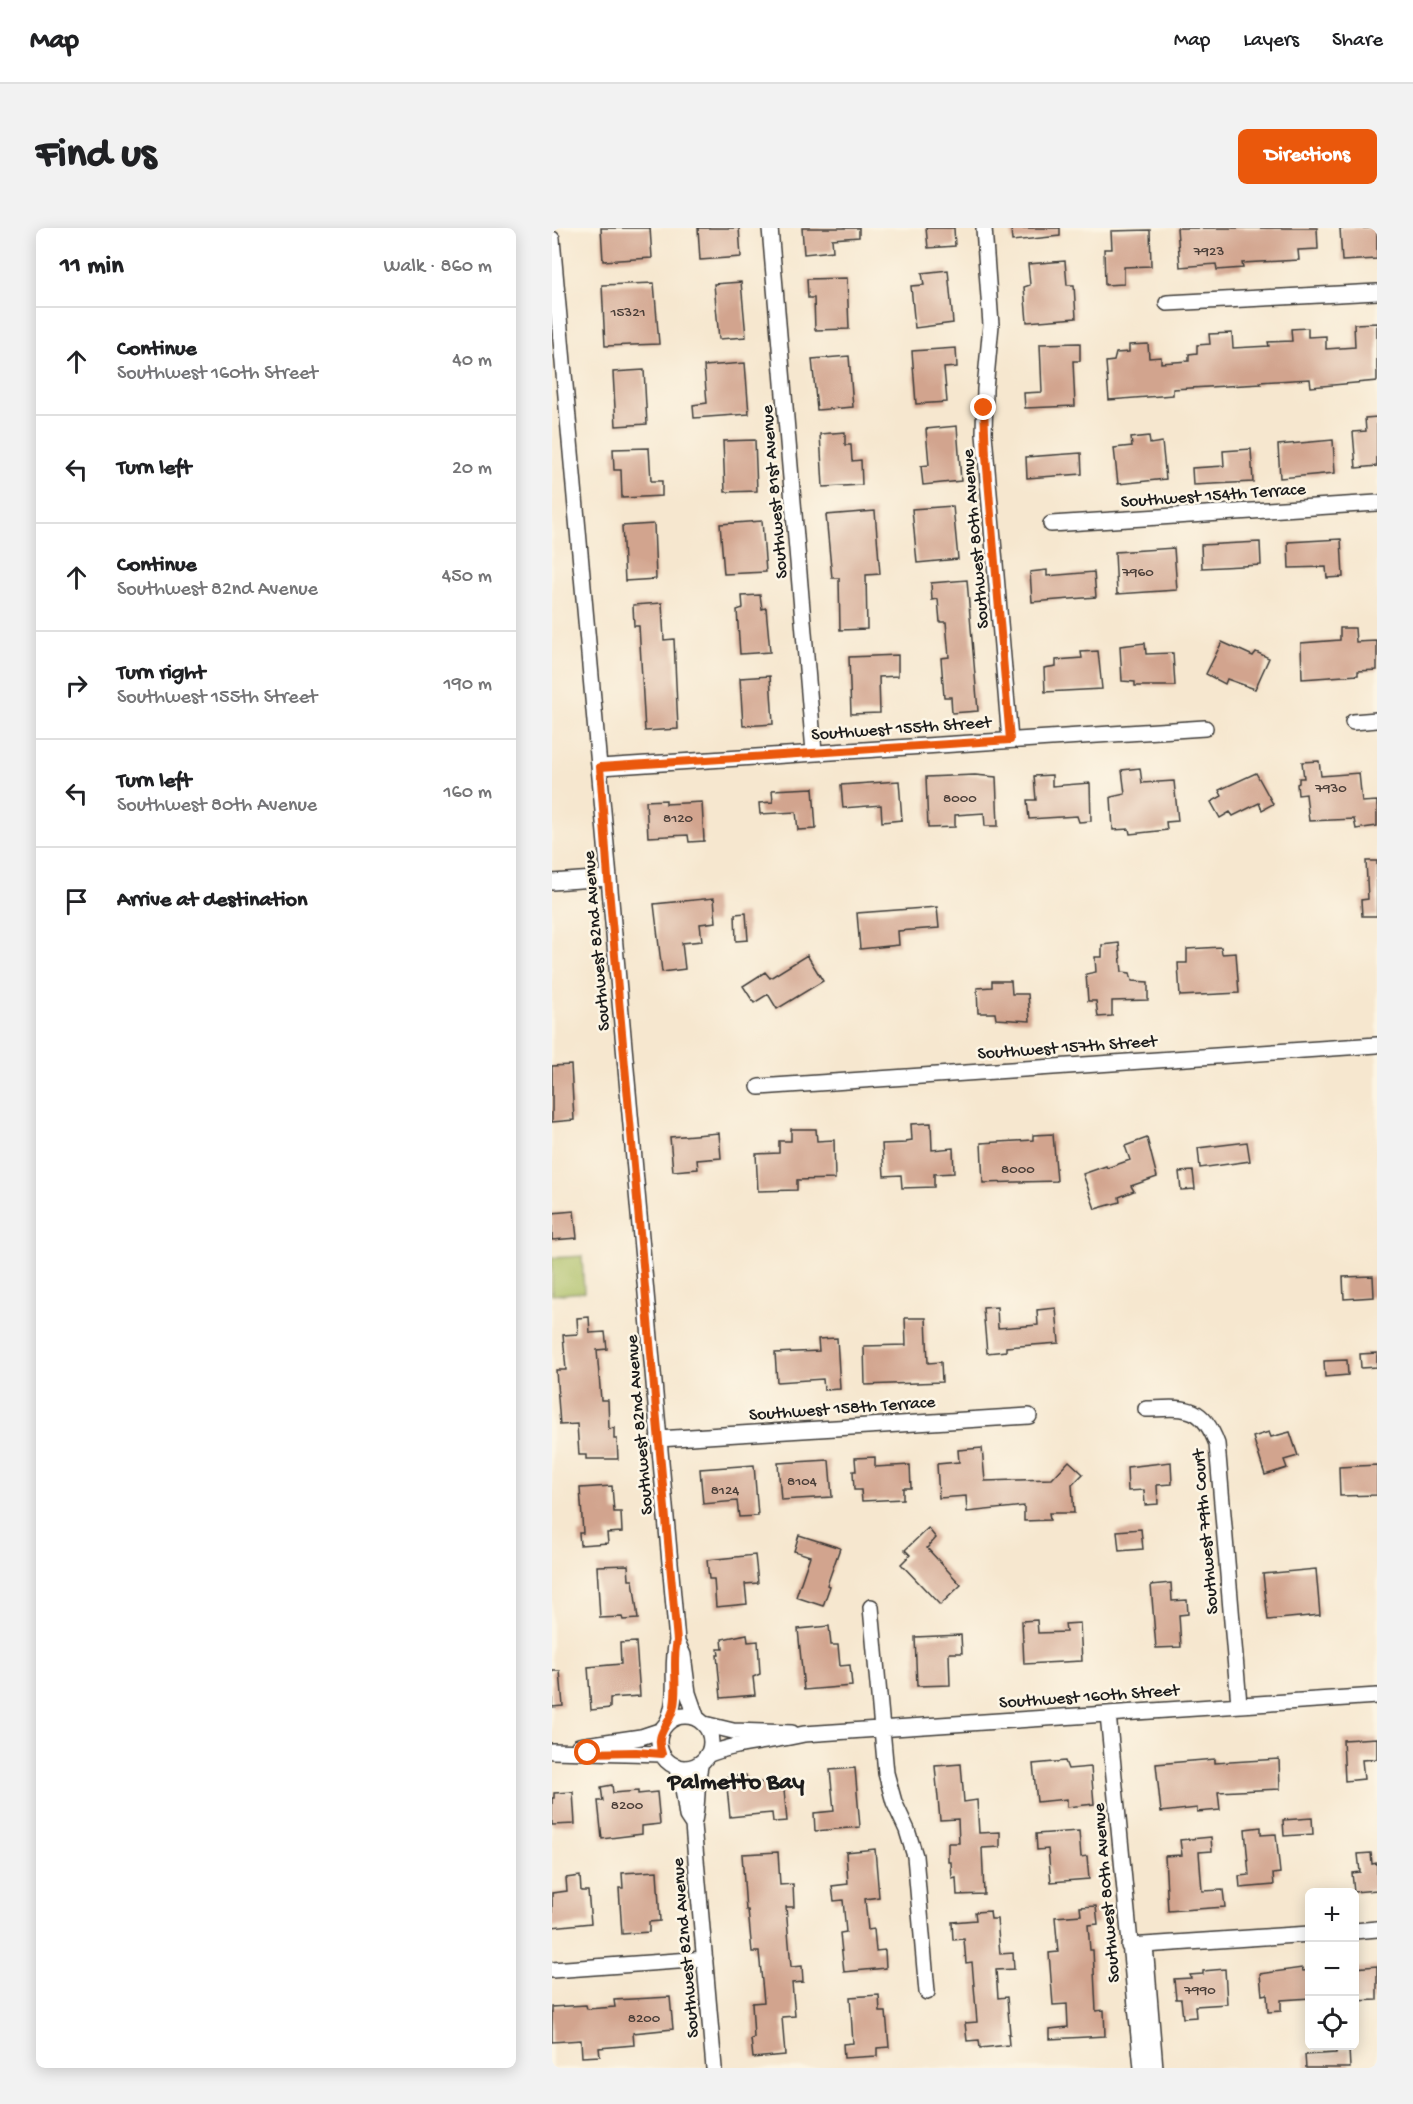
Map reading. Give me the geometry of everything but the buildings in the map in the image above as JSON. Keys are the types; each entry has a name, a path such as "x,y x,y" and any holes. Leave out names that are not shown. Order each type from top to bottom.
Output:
{"street":[{"name":"Southwest 81st Avenue","path":"770,228 814,752"},
{"name":"Southwest 80th Avenue","path":"984,228 991,326 985,389 984,434 1010,740"},
{"name":"Southwest 82nd Avenue","path":"552,239 677,1641 683,1655 688,1693 700,1721"},
{"path":"1167,303 1377,292"},
{"name":"Southwest 154th Terrace","path":"1051,524 1377,503"},
{"path":"1353,722 1377,720"},
{"name":"Southwest 155th Street","path":"600,767 1205,728"},
{"path":"552,882 608,878"},
{"name":"Southwest 157th Street","path":"759,1087 1377,1045"},
{"name":"Southwest 79th Court","path":"1146,1409 1185,1407 1194,1412 1209,1428 1217,1444 1239,1704"},
{"name":"Southwest 158th Terrace","path":"658,1439 1029,1416"},
{"path":"871,1607 889,1787 908,1830 915,1856 927,1992"},
{"name":"Southwest 82nd Avenue","path":"664,1727 674,1707 674,1654 677,1641"},
{"name":"Southwest 160th Street","path":"704,1758 735,1745 779,1740 804,1734 1377,1696"},
{"name":"Southwest 80th Avenue","path":"1108,1714 1137,1945 1142,2068"},
{"path":"557,1751 586,1744 641,1737 664,1727 681,1716 700,1721 711,1738 704,1758 689,1767 676,1766 662,1754 659,1742 664,1727"},
{"name":"Southwest 160th Street","path":"700,1721 733,1731 777,1731 804,1734"},
{"path":"557,1751 662,1754"},
{"name":"Southwest 82nd Avenue","path":"704,1758 697,1779 697,1813 693,1825 714,2068"},
{"name":"Southwest 82nd Avenue","path":"676,1766 683,1788 687,1816 693,1825"},
{"path":"1359,1931 1377,1929"},
{"path":"1155,2068 1137,1945 1305,1934"},
{"path":"552,1970 705,1959"}],"green space":[{"path":"582,1256 584,1292 552,1295 552,1258"}],"district":[{"name":"Palmetto Bay","path":"736,1780"}],"route":[{"path":"588,1753 662,1754 660,1746 662,1730 674,1707 674,1654 677,1641 600,767 1010,740 984,434 984,408"}]}
